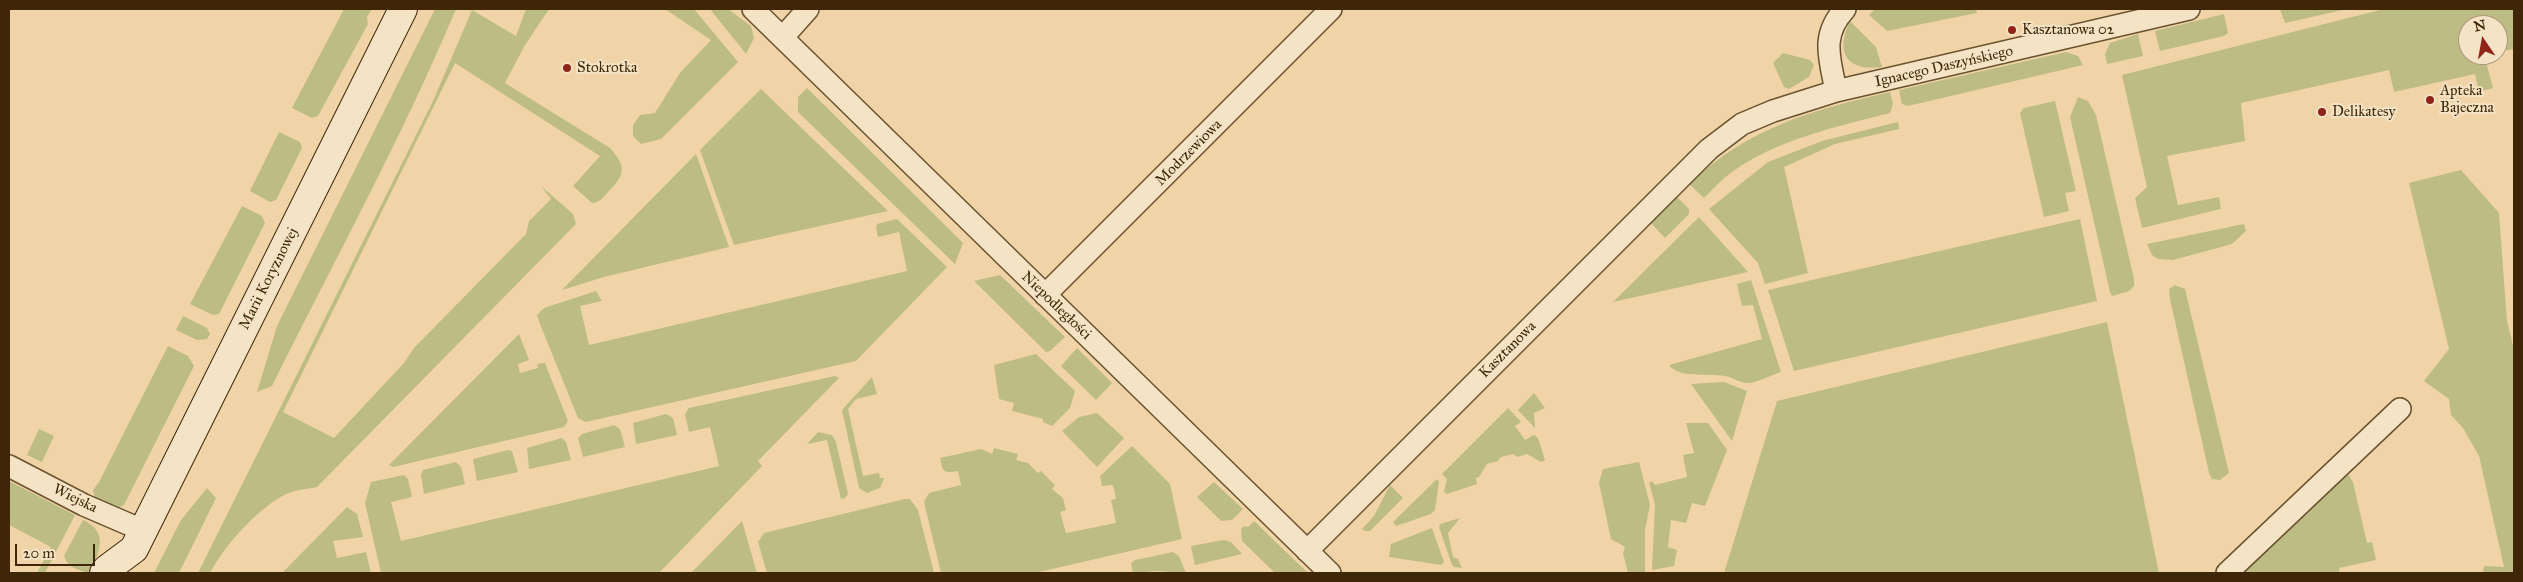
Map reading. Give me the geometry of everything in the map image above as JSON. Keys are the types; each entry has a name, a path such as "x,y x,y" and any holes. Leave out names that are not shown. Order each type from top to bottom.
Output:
{"street":[{"name":"Marii Koryznowej","path":"104,573 107,569 138,551 403,9"},
{"name":"Niepodległości","path":"753,9 1330,573"},
{"path":"783,37 808,9"},
{"name":"Modrzewiowa","path":"1046,295 1331,9"},
{"name":"Ignacego Daszyńskiego","path":"1709,149 1742,124 1773,111 1836,91 2189,9"},
{"path":"1836,12 1828,43 1836,91"},
{"name":"Kasztanowa","path":"1307,551 1709,149"},
{"path":"2227,573 2400,409"},
{"name":"Wiejska","path":"9,466 84,505 138,551"}],"shaded area":[{"path":"344,9 372,9 367,17 368,24 318,116 312,118 292,108"},
{"path":"435,9 456,9 413,105 272,386 257,392 277,326"},
{"path":"526,9 549,9 525,45 505,83 610,148 619,160 622,170 621,175 614,186 601,199 592,203 573,186 600,156 455,63 283,412 334,438 404,363 414,348 526,234 529,221 551,199 541,186 573,214 576,224 317,487 286,494 275,500 253,518 233,540 210,573 198,573 433,101 472,10 516,36"},
{"path":"665,9 694,9 738,62 661,139 641,144 633,136 633,125 640,115 655,113 680,73 711,40"},
{"path":"710,9 728,9 751,26 754,38 746,54"},
{"path":"1875,9 1976,9 1977,13 1887,31 1869,15"},
{"path":"2280,9 2347,9 2285,23"},
{"path":"2384,9 2514,9 2514,49 2508,50 2508,15 2458,15 2458,65 2487,65 2493,88 2479,92 2475,74 2394,92 2389,70 2241,103 2245,141 2167,156 2178,205 2219,197 2221,209 2142,228 2135,198 2147,187 2122,75"},
{"path":"2224,14 2228,33 2224,36 2160,51 2155,31"},
{"path":"1850,21 1876,47 1882,67 1870,68 1860,66 1852,63 1847,58 1844,42"},
{"path":"2138,34 2143,56 2107,64 2105,54 2110,43"},
{"path":"2066,52 2078,56 2083,65 1908,106 1902,104 1899,90"},
{"path":"1783,53 1810,60 1814,65 1809,77 1789,89 1784,87 1773,63"},
{"path":"807,88 963,243 955,264 798,112 798,97"},
{"path":"761,89 888,211 734,245 700,150"},
{"path":"1890,92 1893,104 1890,113 1808,135 1768,151 1732,172 1704,198 1689,184 1712,164 1735,148 1783,123 1834,106"},
{"path":"2078,97 2088,101 2096,115 2134,279 2134,286 2129,291 2112,296 2070,117"},
{"path":"2055,101 2076,191 2065,193 2069,211 2044,217 2020,113 2024,108"},
{"path":"1898,122 1899,129 1835,144 1784,167 1808,273 1765,284 1758,263 1709,209 1768,162 1822,141"},
{"path":"279,132 300,142 302,148 276,200 270,202 250,191"},
{"path":"696,154 729,247 604,277 562,290"},
{"path":"2461,170 2499,213 2507,321 2514,350 2514,573 2483,573 2484,566 2504,567 2479,456 2463,428 2451,415 2449,399 2424,381 2449,349 2409,183"},
{"path":"1676,196 1689,209 1689,214 1665,238 1650,222"},
{"path":"242,206 262,216 265,223 219,314 213,315 190,304"},
{"path":"1699,217 1748,272 1613,302"},
{"path":"897,219 947,267 856,361 586,422 578,418 537,315 544,308 596,291 602,301 580,306 589,345 907,271 899,232 878,237 876,228 877,224"},
{"path":"2080,219 2097,301 1794,371 1768,290"},
{"path":"2244,224 2246,231 2232,244 2173,260 2158,259 2152,255 2147,244"},
{"path":"1000,275 1065,337 1050,351 1046,352 974,281"},
{"path":"1751,280 1781,372 1747,383 1725,376 1687,374 1669,365 1762,339 1753,305 1742,306 1737,284"},
{"path":"2175,285 2185,289 2229,473 2220,480 2212,479 2209,473 2170,299 2169,289"},
{"path":"183,316 207,328 210,334 207,339 197,340 176,330"},
{"path":"2107,322 2159,573 1724,573 1777,401"},
{"path":"519,334 529,360 518,364 520,373 538,368 537,364 545,363 568,421 564,427 393,467 389,465"},
{"path":"168,346 188,356 194,366 124,505 116,509 95,499 93,490 99,482"},
{"path":"1077,348 1112,383 1096,400 1061,366"},
{"path":"1036,354 1075,391 1070,408 1052,426 1043,422 1043,419 1012,411 1014,403 999,399 994,365"},
{"path":"835,376 839,378 758,461 762,466 659,573 381,573 365,503 371,482 404,475 408,479 412,497 391,502 401,541 719,466 710,427 689,432 685,414 689,408"},
{"path":"872,377 877,394 856,399 848,409 863,476 879,473 880,478 884,478 880,488 867,493 859,488 842,410"},
{"path":"1724,382 1747,391 1732,441 1691,384"},
{"path":"1534,393 1545,408 1534,413 1535,428 1518,410"},
{"path":"1508,408 1521,422 1515,426 1525,440 1534,435 1538,438 1545,460 1541,462 1527,454 1517,457 1513,454 1501,457 1498,461 1487,464 1479,477 1476,478 1477,484 1447,494 1444,492 1447,479 1442,474"},
{"path":"1097,413 1124,438 1097,467 1062,431 1079,417"},
{"path":"666,414 673,418 677,435 636,444 633,423"},
{"path":"1686,423 1708,423 1727,450 1705,506 1692,503 1686,523 1671,520 1668,547 1677,550 1674,566 1652,570 1655,504 1649,483 1652,481 1655,485 1687,477 1683,455 1694,453"},
{"path":"614,425 620,429 625,447 583,457 578,438 582,434"},
{"path":"39,429 54,436 42,462 27,455"},
{"path":"818,432 832,435 836,442 848,494 845,498 841,499 827,440 807,444"},
{"path":"562,438 566,442 571,460 529,469 527,448"},
{"path":"1132,446 1170,484 1182,539 1035,573 941,573 924,502 929,493 961,485 958,471 944,471 940,458 981,449 992,454 994,448 1018,454 1016,460 1028,463 1038,473 1041,471 1055,485 1052,489 1063,498 1066,510 1060,512 1066,533 1116,523 1111,500 1116,499 1113,485 1102,486 1100,476"},
{"path":"508,450 512,451 518,472 477,481 473,459"},
{"path":"456,462 461,467 465,484 424,494 421,475 423,470"},
{"path":"1639,462 1650,505 1645,530 1645,573 1628,573 1623,553 1625,547 1611,539 1599,483 1603,469"},
{"path":"2346,471 2353,482 2367,543 2372,542 2376,560 2339,568 2340,573 2238,573"},
{"path":"1437,479 1439,482 1435,510 1431,514 1396,526 1393,522"},
{"path":"9,481 75,515 45,573 37,573 51,547 9,525"},
{"path":"1214,482 1243,509 1232,520 1221,521 1197,497"},
{"path":"1390,485 1403,498 1370,531 1365,531 1362,529 1374,516"},
{"path":"207,488 216,498 179,573 154,573 181,520"},
{"path":"910,499 918,510 934,573 767,573 758,542 764,533"},
{"path":"347,507 357,514 363,537 333,541 337,558 366,552 371,573 282,573"},
{"path":"1460,518 1448,533 1453,557 1458,559 1462,568 1452,565 1439,527 1440,524"},
{"path":"83,520 97,531 100,544 99,551 89,573 71,566 64,556"},
{"path":"742,521 757,573 691,573"},
{"path":"1254,521 1308,573 1275,573 1242,541 1241,529 1244,526 1248,527"},
{"path":"1432,528 1444,562 1441,565 1389,557 1391,544"},
{"path":"1224,540 1231,542 1242,554 1195,565 1191,546"},
{"path":"1173,552 1179,556 1186,573 1157,571 1133,573 1131,563 1135,560"}],"place":[{"name":"Kasztanowa 02","path":"2012,30"},
{"name":"Stokrotka","path":"567,68"},
{"name":"Apteka Bajeczna","path":"2430,100"},
{"name":"Delikatesy","path":"2322,112"}]}
